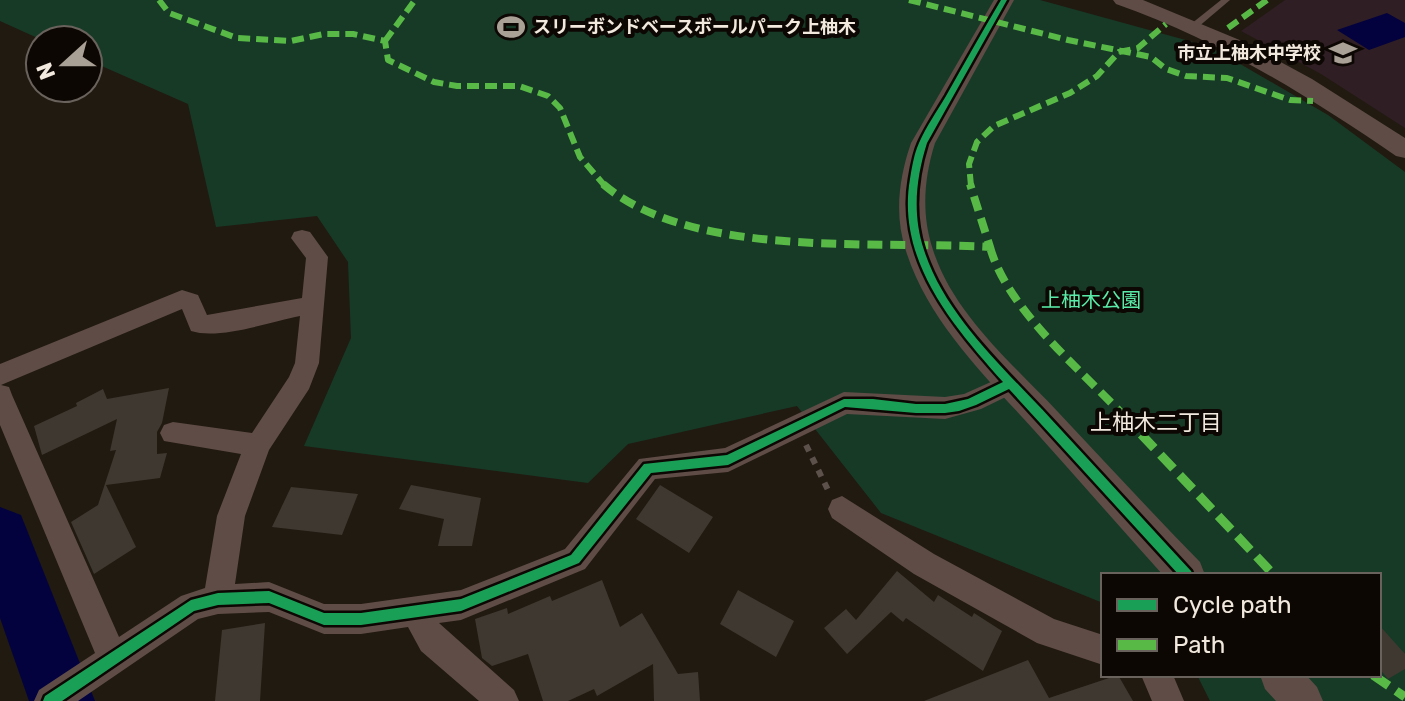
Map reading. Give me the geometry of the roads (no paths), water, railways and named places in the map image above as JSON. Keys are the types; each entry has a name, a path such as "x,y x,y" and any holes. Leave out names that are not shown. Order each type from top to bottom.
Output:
{"street":[{"path":"1004,0 923,143 911,181 910,200 920,253 927,270 961,322 1011,383 1185,573"},
{"path":"1123,0 1150,4 1271,62 1405,150"},
{"path":"218,599 231,516 258,445 300,382 310,343 317,257 302,238"},
{"path":"0,375 182,299 190,301 199,324 214,324 312,305"},
{"path":"50,701 191,606 218,599 269,597 324,619 361,619 461,605 575,559 648,468 728,460 844,403 866,402 903,408 959,406 1011,383"},
{"path":"0,395 105,664"},
{"path":"173,433 258,445"},
{"path":"842,509 924,564 1048,632 1101,649"},
{"path":"415,611 432,640 503,701"},
{"path":"1158,677 1168,701"},
{"path":"1281,677 1303,701"}],"lane":[{"path":"1194,26 1226,0"}],"waterway":[{"path":"0,535 62,701"}],"place":[{"name":"スリーボンドベースボールパーク上柚木","path":"511,27"},
{"name":"市立上柚木中学校","path":"1343,53"}],"district":[{"name":"上柚木二丁目","path":"1156,422"}],"park label":[{"name":"上柚木公園","path":"1091,300"}]}
